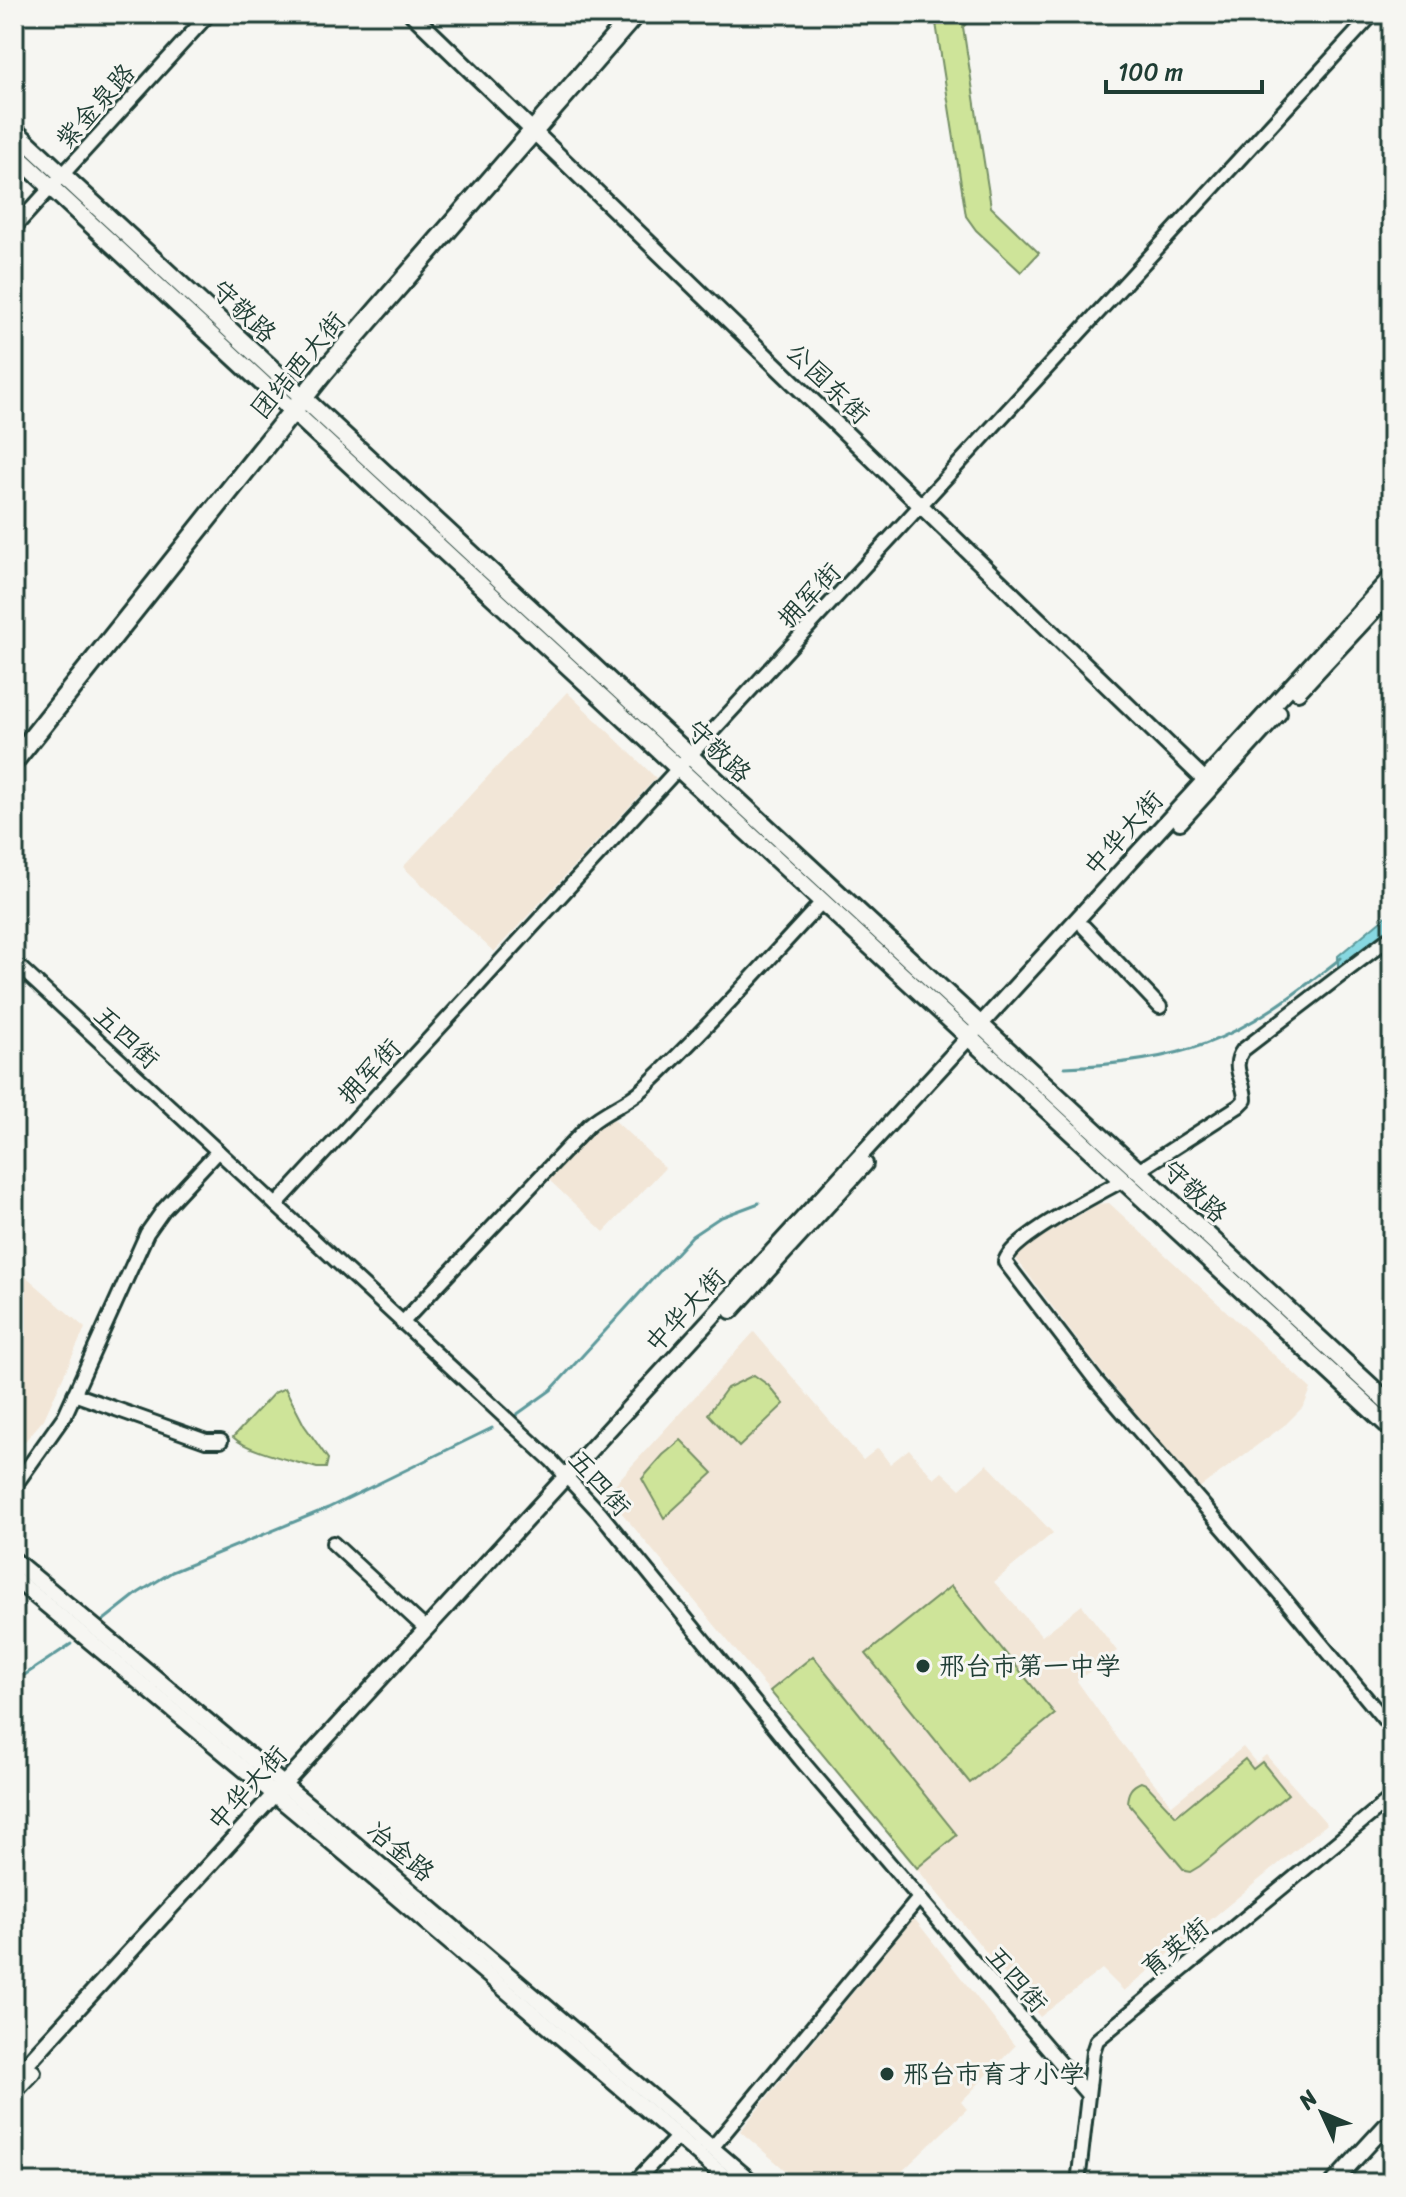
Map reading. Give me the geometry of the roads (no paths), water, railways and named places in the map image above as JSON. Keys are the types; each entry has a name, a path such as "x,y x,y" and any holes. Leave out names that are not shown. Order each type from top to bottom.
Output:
{"main road":[{"name":"团结西大街","path":"14,744 294,401 529,128 621,14"},
{"name":"团结西大街","path":"529,128 635,14"},
{"name":"守敬路","path":"14,130 56,181 978,1034 1392,1429"},
{"name":"守敬路","path":"14,153 56,181"},
{"name":"团结西大街","path":"14,761 294,401"},
{"name":"守敬路","path":"684,762 822,902 978,1034"},
{"name":"守敬路","path":"1130,1176 1392,1406"}],"street":[{"name":"紫金泉路","path":"14,228 209,14"},
{"name":"公园东街","path":"412,14 1208,783"},
{"name":"拥军街","path":"276,1205 1373,14"},
{"name":"中华大街","path":"14,2092 283,1792 1208,783 1392,576"},
{"name":"中华大街","path":"978,1034 1084,927 1208,783 1392,591"},
{"path":"402,1323 589,1125 603,1112 621,1106 643,1089 822,902"},
{"path":"1084,927 1160,1007"},
{"path":"1392,936 1243,1050 1237,1057 1236,1068 1245,1091 1245,1100 1239,1106 1130,1176 1021,1239 1005,1262 1115,1404 1281,1595 1392,1729"},
{"name":"五四街","path":"14,962 569,1479 801,1760 1088,2095"},
{"path":"14,1487 50,1439 74,1394 147,1233 164,1209 218,1151"},
{"path":"74,1394 195,1438 221,1441"},
{"name":"中华大街","path":"14,2078 283,1792 426,1629 569,1479"},
{"path":"333,1543 426,1629"},
{"name":"冶金路","path":"14,1560 732,2183"},
{"name":"冶金路","path":"14,1578 283,1792 753,2183"},
{"name":"育英街","path":"1078,2183 1094,2045 1102,2034 1392,1797"},
{"path":"712,2148 919,1898"},
{"path":"1333,2183 1392,2119"},
{"path":"1347,2183 1392,2134"},
{"path":"634,2183 678,2136"}],"water":[{"path":"1392,911 1392,928 1338,971 1338,956"}],"waterway":[{"path":"1065,1067 1136,1061 1205,1044 1259,1017 1341,958"},
{"path":"516,1415 551,1390 692,1236 719,1218 759,1203"},
{"path":"100,1623 138,1593 172,1572 328,1508 492,1428"},
{"path":"14,1682 71,1644"}],"place":[{"name":"邢台市第一中学","path":"923,1666"},
{"name":"邢台市育才小学","path":"887,2074"}]}
